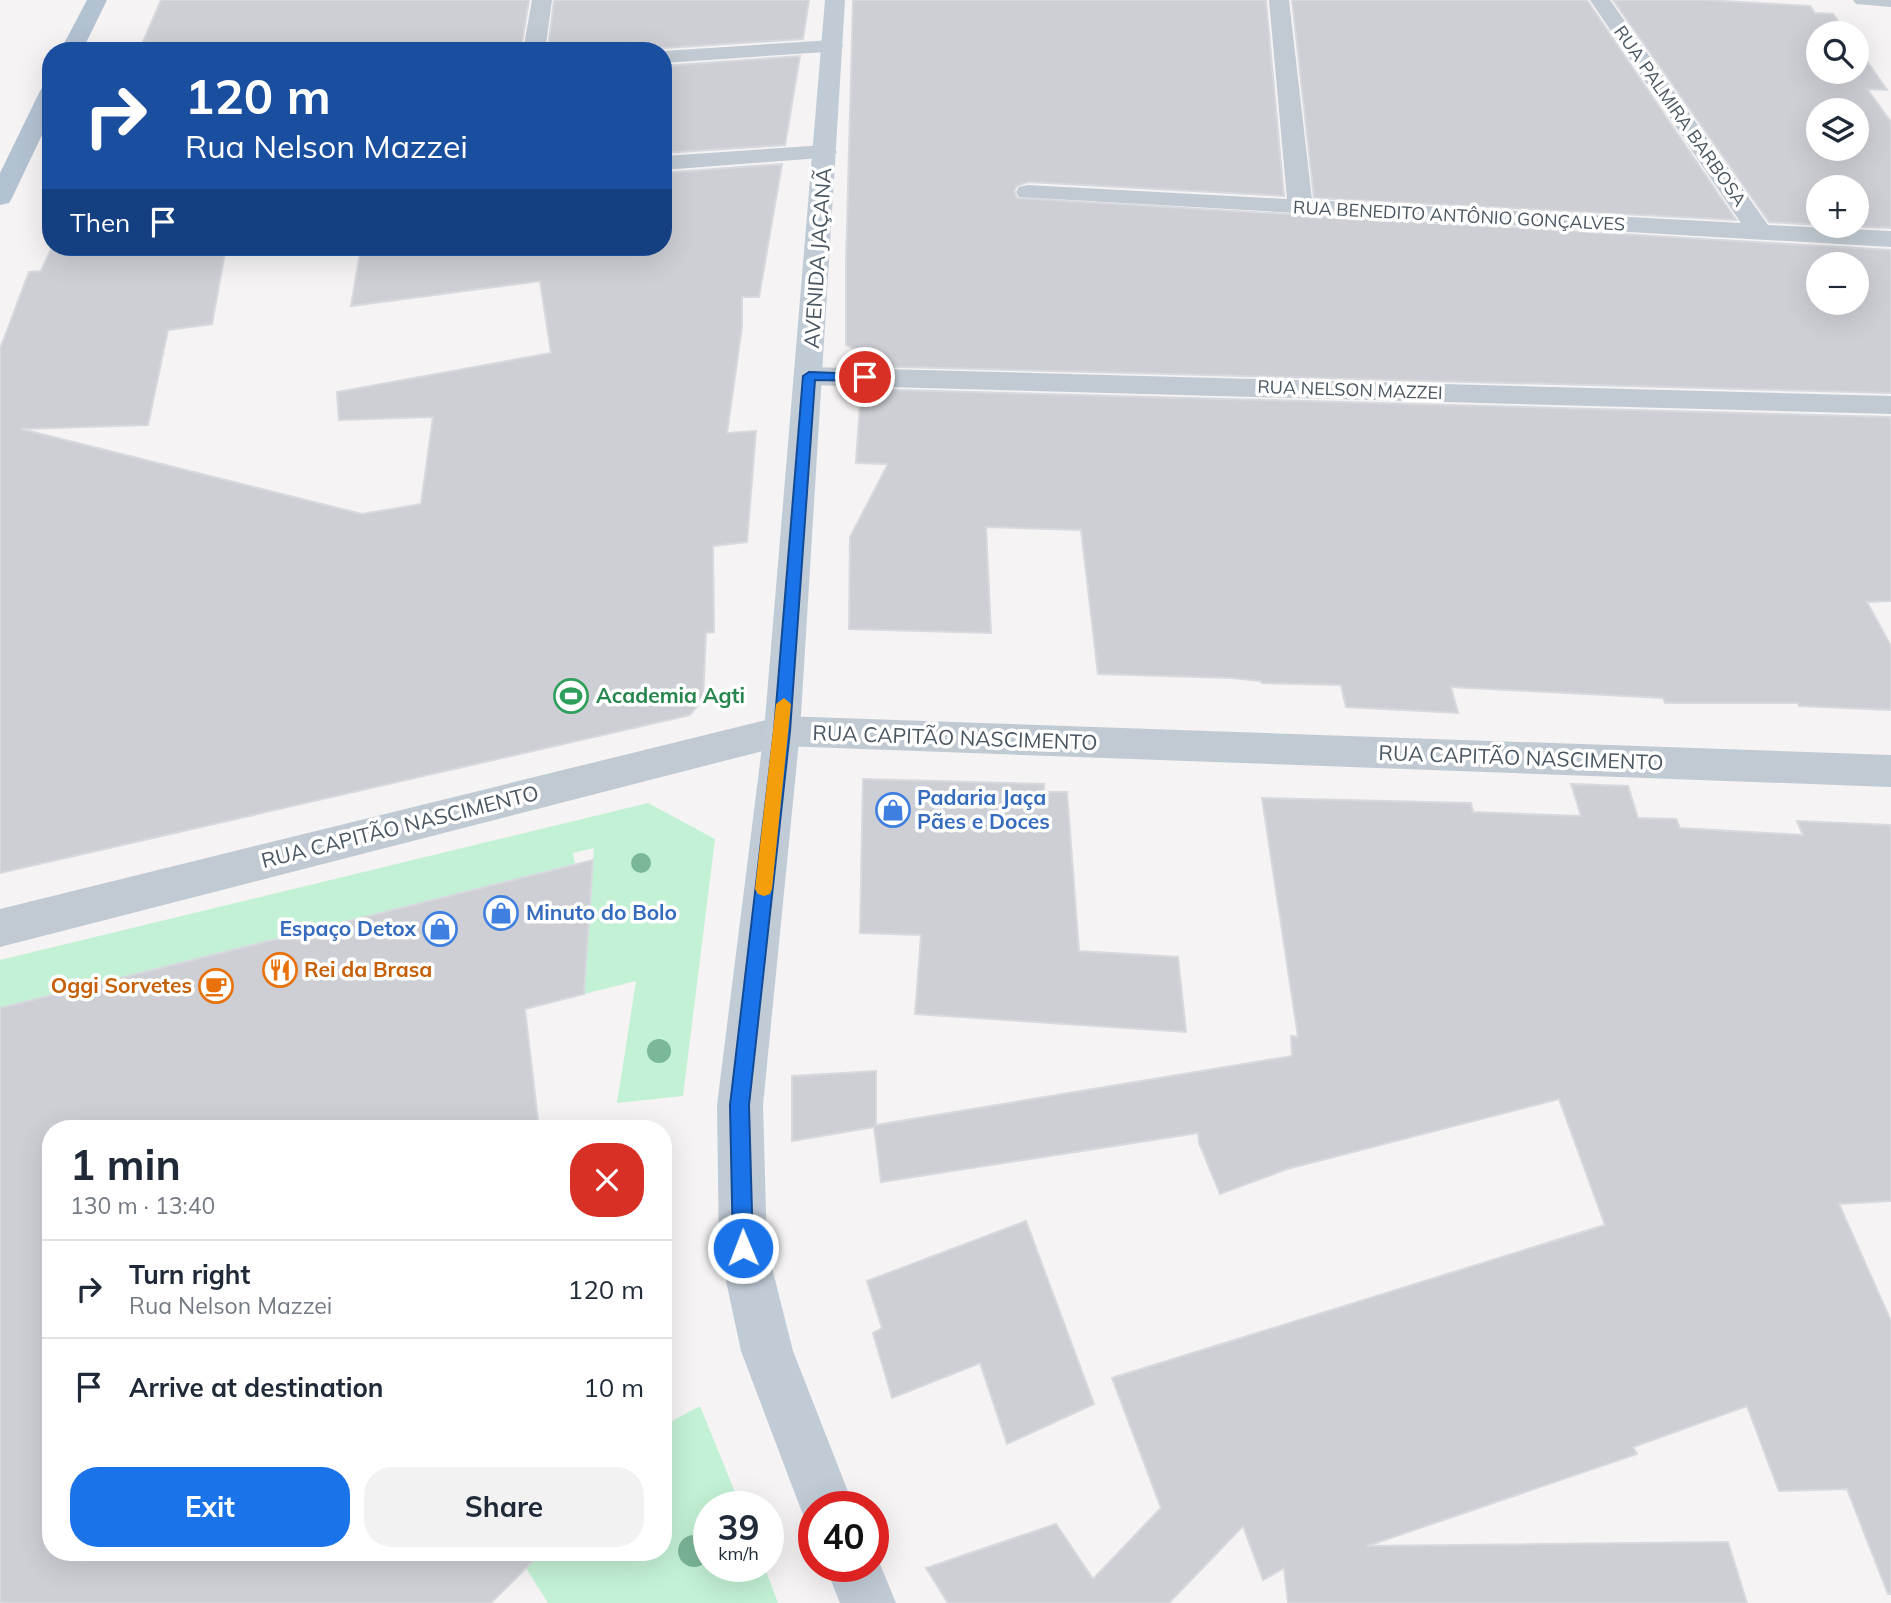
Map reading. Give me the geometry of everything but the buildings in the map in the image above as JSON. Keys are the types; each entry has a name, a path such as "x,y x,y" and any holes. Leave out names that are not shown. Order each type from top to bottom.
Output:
{"main road":[{"path":"76,42 97,0"},
{"path":"0,198 42,111"}],"street":[{"path":"535,42 542,0"},
{"name":"AVENIDA JAÇANÃ","path":"821,1491 767,1351 743,1248 740,1105 782,731 835,0"},
{"path":"1279,0 1300,207"},
{"name":"RUA PALMIRA BARBOSA","path":"1600,0 1760,232"},
{"path":"1863,0 1891,1"},
{"path":"672,56 832,47"},
{"path":"672,162 825,152"},
{"name":"RUA BENEDITO ANTÔNIO GONÇALVES","path":"1027,192 1891,239"},
{"name":"RUA NELSON MAZZEI","path":"809,376 1891,405"},
{"name":"RUA CAPITÃO NASCIMENTO","path":"0,928 782,731 1891,771"},
{"path":"859,1582 868,1603"}],"green space":[{"path":"648,803 715,839 683,1096 617,1103 636,981 584,994 594,848 573,853 575,865 0,1008 0,960"},
{"path":"700,1406 735,1491 693,1491 693,1582 770,1582 778,1603 548,1603 526,1568 533,1561 672,1561 672,1421"}],"slow traffic":[{"path":"764,889 784,704"}],"place":[{"name":"Academia Agti","path":"571,696"},
{"name":"Padaria Jaça Pães e Doces","path":"893,810"},
{"name":"Minuto do Bolo","path":"501,913"},
{"name":"Espaço Detox","path":"440,929"},
{"name":"Rei da Brasa","path":"280,970"},
{"name":"Oggi Sorvetes","path":"216,986"}],"route":[{"path":"743,1248 740,1105 782,731 809,376 865,377"}]}
